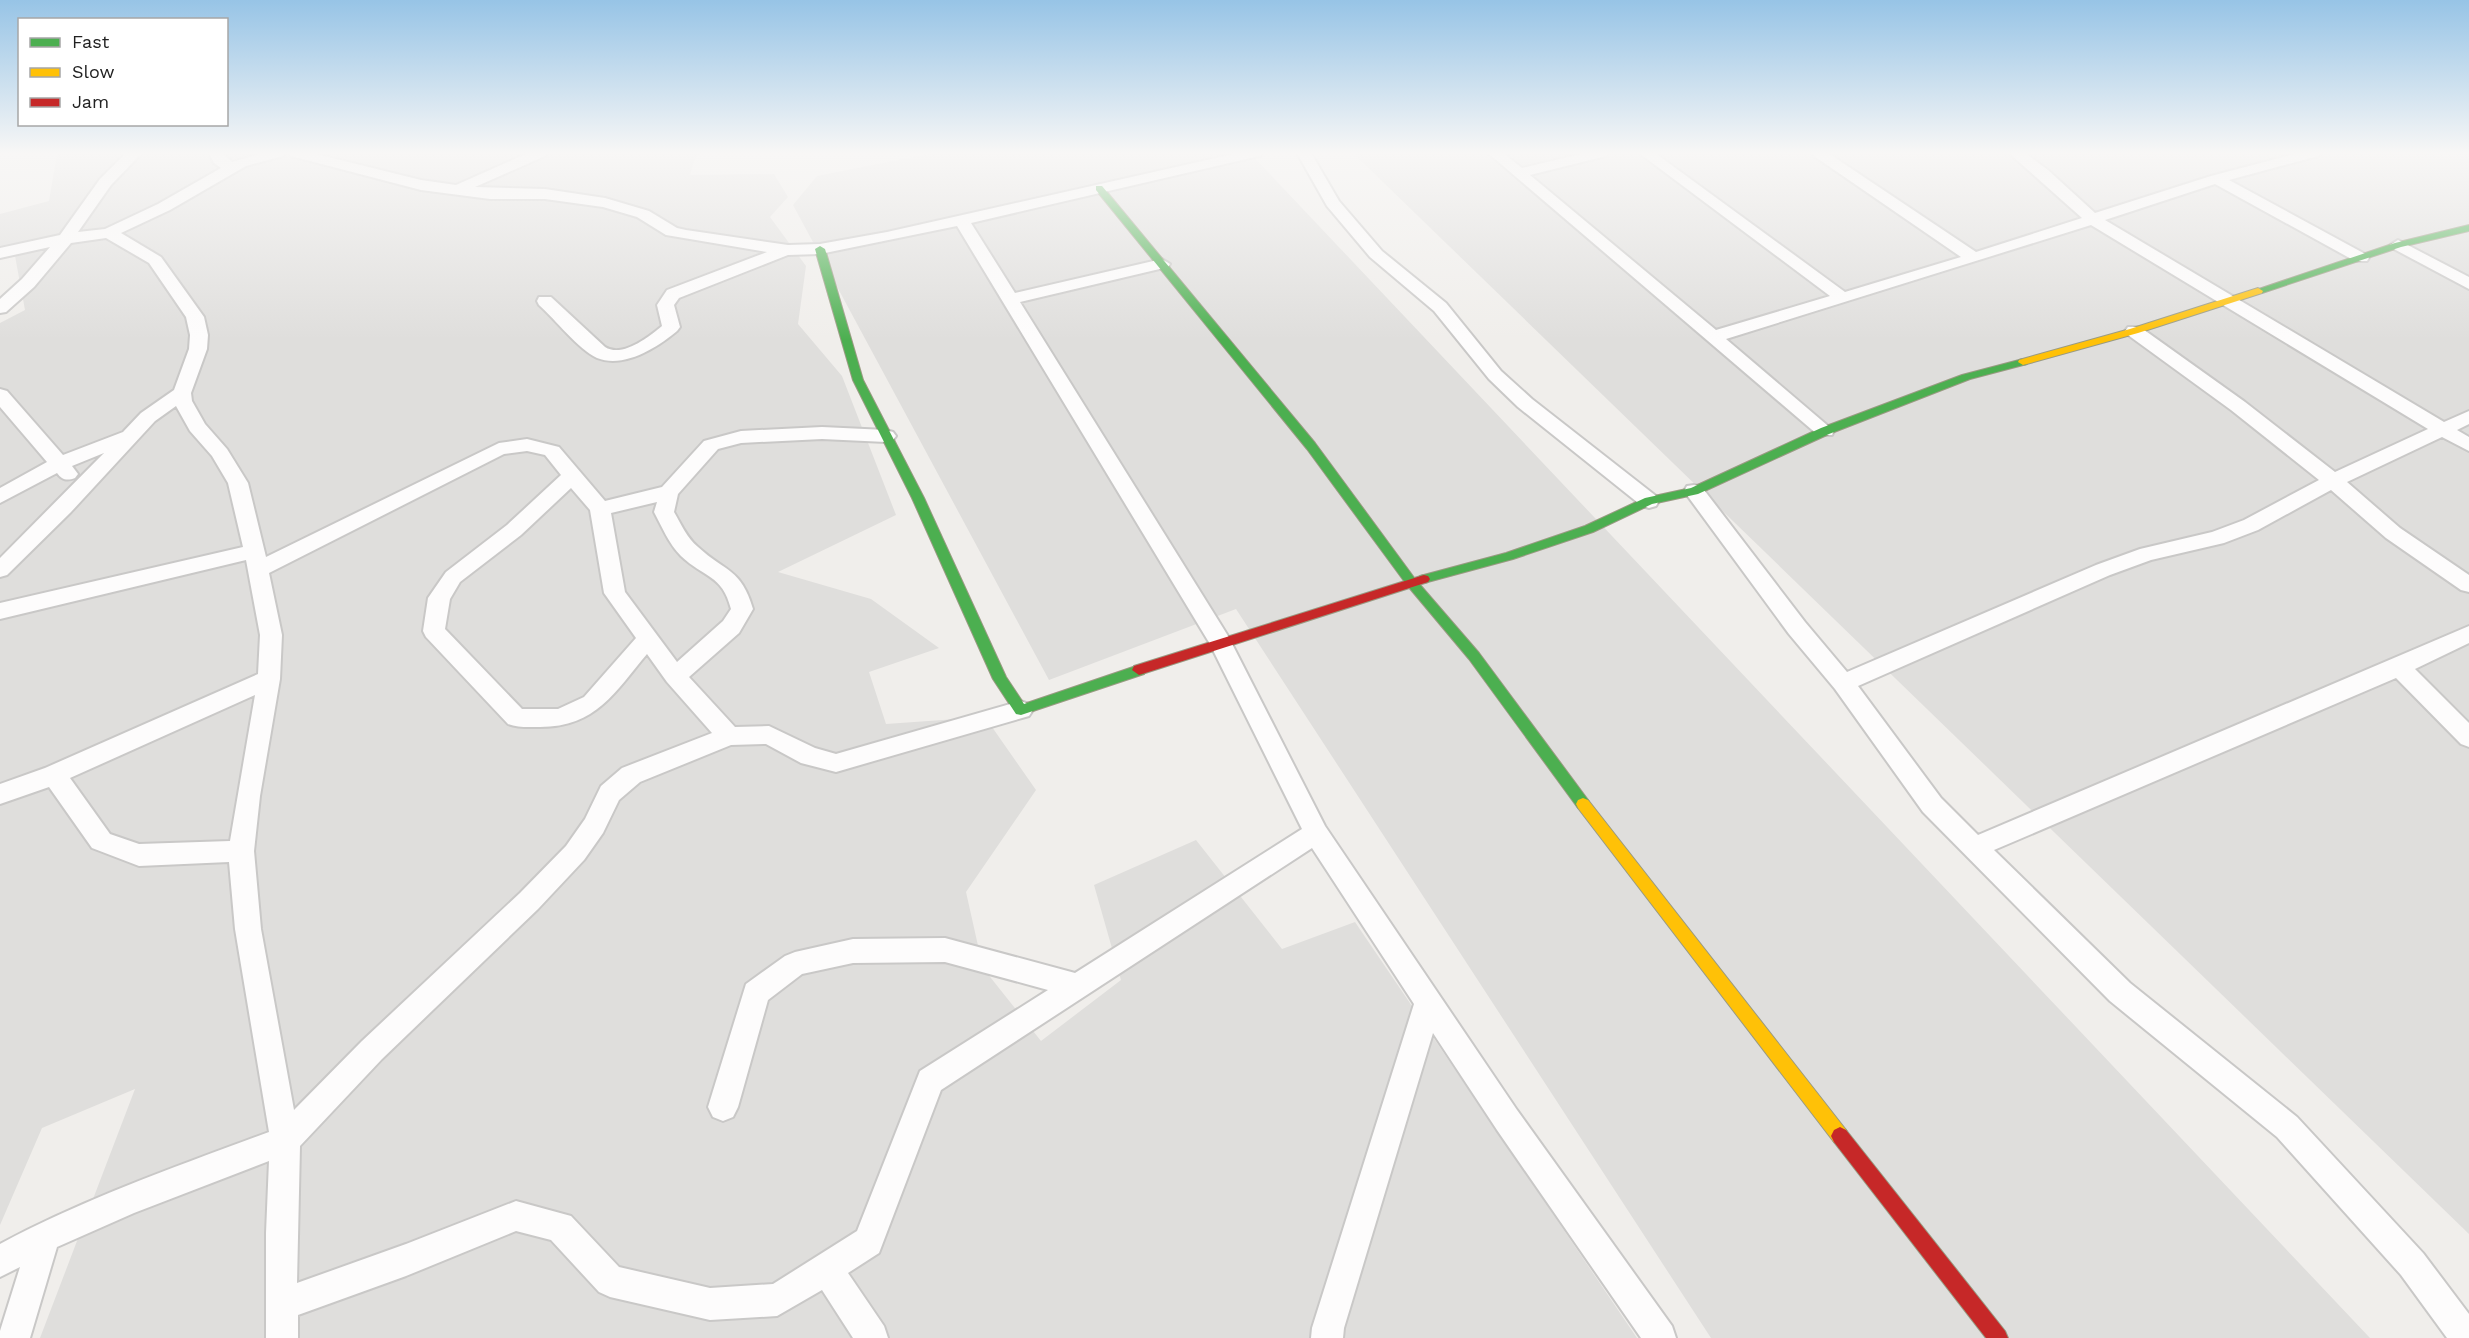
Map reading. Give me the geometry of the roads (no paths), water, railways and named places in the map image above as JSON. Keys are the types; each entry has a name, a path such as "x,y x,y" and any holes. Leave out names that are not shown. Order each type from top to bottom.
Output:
{"street":[{"path":"0,308 28,283 66,239 82,215"},
{"path":"0,253 108,233 146,215"},
{"path":"642,215 672,232 788,250 820,249 887,237 977,215"},
{"path":"1122,215 1311,446 1411,582 1474,656 1619,853 1998,1338"},
{"path":"1343,215 1376,254 1440,307 1495,375 1525,403 1649,501"},
{"path":"1571,215 1825,431"},
{"path":"1731,215 1843,298"},
{"path":"1911,215 1974,258"},
{"path":"2088,215 2469,445"},
{"path":"1713,337 1974,258 2103,215"},
{"path":"2283,215 2361,258"},
{"path":"961,219 1220,642 1316,833 1428,1003 1660,1338"},
{"path":"0,1261 45,1237 129,1200 285,1140 372,1050 529,901 575,853 594,826 610,793 631,775 729,736 769,735 809,756 837,763 1021,710 1220,642 1411,582 1509,556 1589,529 1649,501 1694,491 1825,431 1966,377 2134,331 2398,245 2469,228"},
{"path":"0,570 81,488 128,436 148,417 182,393 198,349 199,335 195,317 155,260 108,233"},
{"path":"2398,245 2469,284"},
{"path":"820,249 858,380 918,498 1000,679 1021,710"},
{"path":"545,301 604,354 620,356 658,338 671,327 664,306 666,300 673,294 788,250"},
{"path":"1010,298 1162,264"},
{"path":"2134,331 2238,406 2333,481 2392,533 2469,585"},
{"path":"182,393 187,410 197,427 220,453 238,483 271,635 269,679 248,796 241,851 248,929 285,1140 280,1233 282,1338"},
{"path":"0,395 81,488"},
{"path":"1843,683 2103,570 2146,554 2217,538 2251,525 2333,481 2469,417"},
{"path":"675,676 731,627 742,609 732,580 689,551 680,538 664,512 669,492 711,445 741,437 822,433 886,436"},
{"path":"0,495 59,464 128,436"},
{"path":"0,610 256,560 499,448 527,445 552,451 600,508 615,593 675,676 729,736"},
{"path":"572,476 514,530 453,577 439,598 434,631 516,718 561,718 592,703 648,639"},
{"path":"1694,491 1797,628 1843,683 1932,805 2120,992 2287,1127 2412,1264 2467,1338"},
{"path":"600,508 669,492"},
{"path":"1973,848 2399,667 2469,634"},
{"path":"2399,667 2469,738"},
{"path":"0,794 54,775 269,679"},
{"path":"54,775 101,841 139,855 241,851"},
{"path":"282,1305 406,1260 516,1216 560,1227 610,1281 710,1304 777,1300 828,1270 868,1242 930,1081 1316,833"},
{"path":"723,1107 756,993 795,964 853,951 945,950 1078,986"},
{"path":"1327,1338 1328,1328 1428,1003"},
{"path":"14,1338 45,1237"},
{"path":"828,1270 872,1338"}]}
